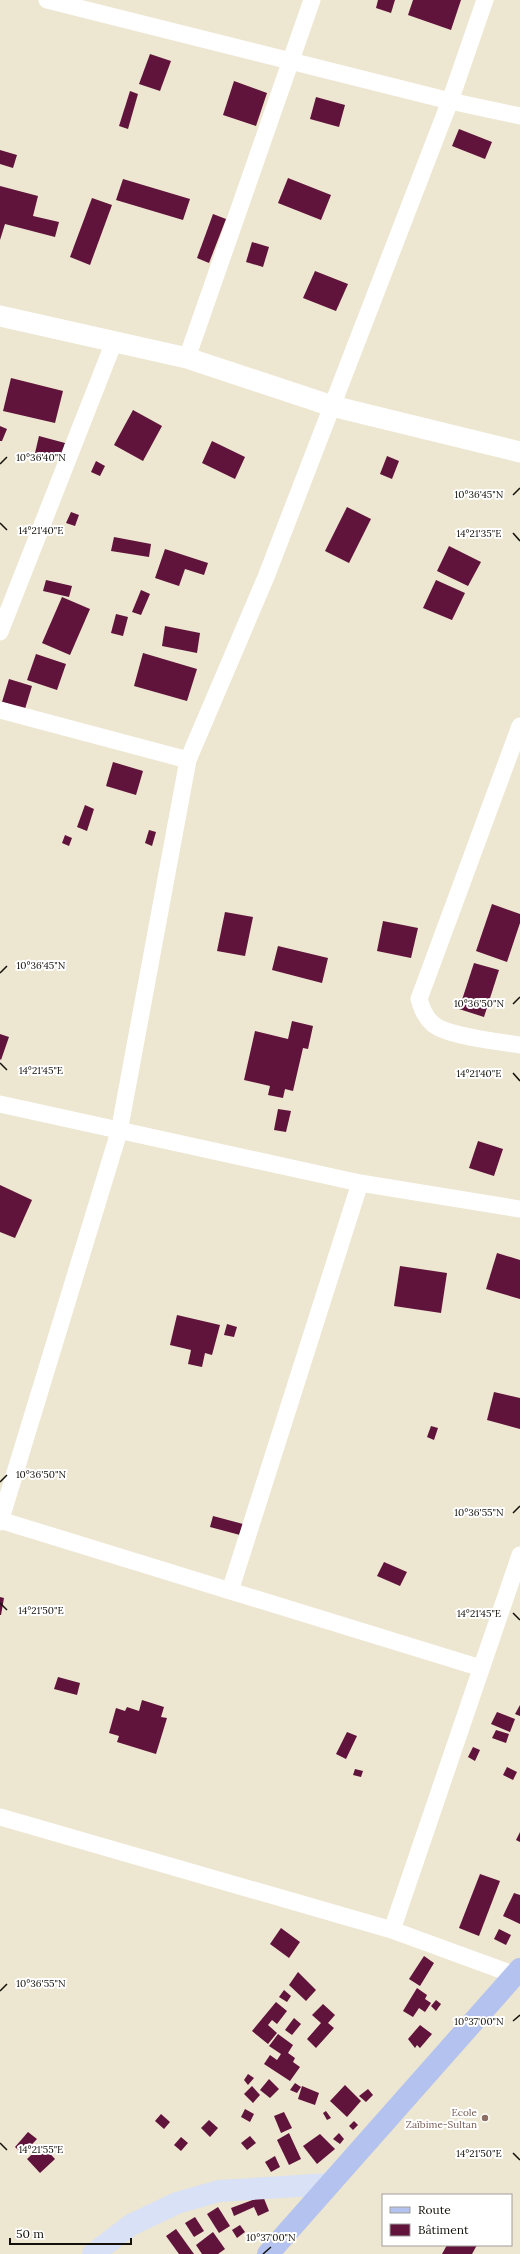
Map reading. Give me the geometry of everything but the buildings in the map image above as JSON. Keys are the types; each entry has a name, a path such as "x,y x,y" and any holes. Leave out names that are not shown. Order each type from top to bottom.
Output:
{"main road":[{"path":"268,2254 517,1972"},
{"path":"93,2254 132,2225 177,2203 219,2191 330,2184"}],"street":[{"path":"47,0 450,101 520,116"},
{"path":"187,358 312,0"},
{"path":"481,1668 0,1521 119,1132 188,760 266,577 450,101 485,0"},
{"path":"0,316 187,358 332,406 520,452"},
{"path":"0,632 114,342"},
{"path":"0,710 188,760"},
{"path":"520,726 419,999 424,1014 434,1025 458,1034 520,1045"},
{"path":"0,1104 119,1132 360,1183 520,1209"},
{"path":"230,1591 360,1183"},
{"path":"392,1930 520,1555"},
{"path":"0,1817 392,1930 517,1972"}],"place":[{"name":"Ecole Zaïbime-Sultan","path":"485,2118"}]}
